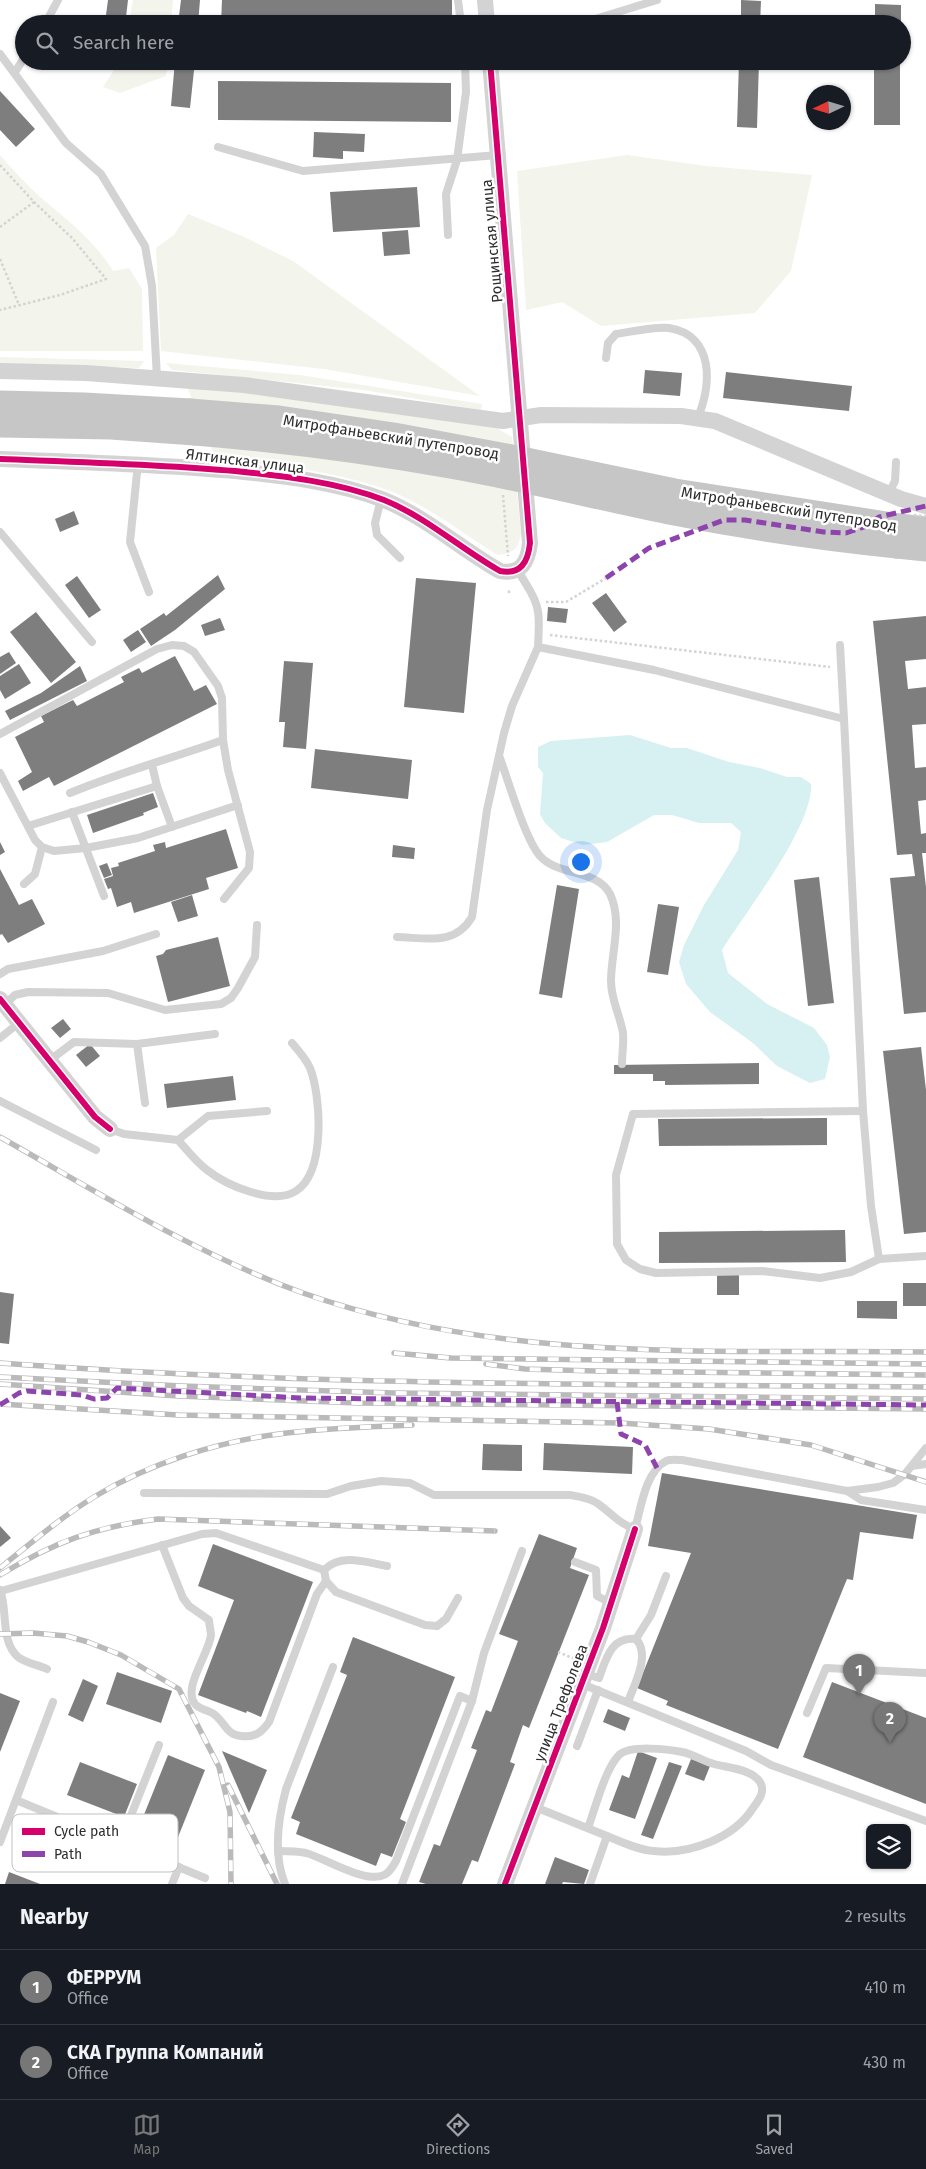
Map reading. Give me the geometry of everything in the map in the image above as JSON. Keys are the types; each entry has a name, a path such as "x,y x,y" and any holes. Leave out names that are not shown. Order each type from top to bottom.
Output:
{"main road":[{"name":"Митрофаньевский путепровод","path":"0,403 84,405 193,422 285,442 398,457 469,470 736,524 811,537 926,549"},
{"name":"Митрофаньевский путепровод","path":"0,425 111,427 279,418 394,435 740,503 926,529"}],"street":[{"path":"485,0 486,15"},
{"name":"Рощинская улица","path":"491,70 519,419"},
{"path":"0,371 157,378 298,391 503,421 541,415 681,416 715,421 889,493 926,506"},
{"path":"518,571 525,563 529,554 530,543 519,419"},
{"name":"Ялтинская улица","path":"0,460 138,463 297,479 332,485 381,499 403,509 500,571 509,573 518,571"},
{"path":"2,1001 95,1117 110,1129"},
{"name":"улица Трефолева","path":"505,1884 584,1679 635,1529"}],"lane":[{"path":"50,15 58,0"},
{"path":"458,0 460,15"},
{"path":"608,15 657,0"},
{"path":"0,54 66,144 100,174 145,246 152,286 157,378"},
{"path":"448,235 446,194 457,160 466,92 465,70"},
{"path":"218,147 302,171 457,160 498,155"},
{"path":"606,358 608,343 616,334 669,328 690,336 704,353 707,376 707,394 697,419"},
{"path":"889,493 896,481 896,462"},
{"path":"138,463 130,542 149,592"},
{"path":"381,499 375,523 376,535 400,558"},
{"path":"0,532 92,642"},
{"path":"397,937 437,938 454,936 465,928 472,917 487,810 512,706 538,647 540,612 537,602 518,571"},
{"path":"0,734 157,650 172,645 184,646 194,652 218,686 222,698 224,740 250,852 249,868 224,899"},
{"path":"840,645 863,1111 870,1206 879,1260"},
{"path":"538,647 654,670 844,719"},
{"path":"70,794 104,779 152,765 224,740"},
{"path":"500,756 531,840 541,857 554,866 586,876 600,883 609,892 615,908 616,925 611,982 613,1003 623,1033 622,1064"},
{"path":"152,765 157,786 172,827"},
{"path":"0,773 35,840 42,847 54,851 86,848 138,838 238,805"},
{"path":"28,826 157,786"},
{"path":"72,812 104,896"},
{"path":"24,884 35,874 42,847"},
{"path":"2,1001 28,992 108,994 164,1010 220,1004 231,998 255,957 257,925"},
{"path":"0,974 8,969 104,951 156,934"},
{"path":"0,1038 20,1022"},
{"path":"50,1060 74,1042 137,1044 215,1034"},
{"path":"110,1129 124,1134 178,1140 208,1171 251,1193 274,1197 296,1191 306,1181 312,1166 319,1127 316,1093 309,1067 292,1043"},
{"path":"137,1044 145,1103"},
{"path":"0,1101 96,1150"},
{"path":"178,1140 208,1116 267,1111"},
{"path":"863,1111 633,1114 616,1175 617,1244 626,1260 640,1269 656,1273 762,1271 820,1278 851,1272 879,1260 926,1256"},
{"path":"144,1493 327,1494 352,1486 374,1482 410,1483 434,1494 570,1495 584,1498 600,1505 624,1526 635,1529 650,1478 657,1468 668,1460 682,1460 846,1491 893,1483 912,1466 926,1448"},
{"path":"912,1466 926,1464"},
{"path":"846,1491 861,1500 926,1510"},
{"path":"47,1669 19,1658 10,1646 0,1590 202,1534 216,1533 324,1570"},
{"path":"162,1545 183,1598 189,1606 209,1620 211,1636 191,1690 192,1700 197,1706 214,1714 228,1732 238,1736 250,1737 262,1732 269,1722 317,1594 326,1581"},
{"path":"402,1884 472,1700 484,1653 522,1551"},
{"path":"324,1570 331,1562 343,1559 387,1566"},
{"path":"575,1562 596,1570 597,1596 611,1603"},
{"path":"324,1570 326,1581 336,1592 425,1625 437,1626 446,1619 458,1598"},
{"path":"636,1639 651,1615 666,1576"},
{"path":"584,1679 599,1678 608,1653 615,1644 622,1639 636,1639 641,1644 642,1660 628,1702"},
{"path":"285,1884 279,1867 278,1851 282,1807 286,1789 333,1667"},
{"path":"807,1713 826,1668 926,1673"},
{"path":"584,1679 598,1690 746,1751 771,1765 926,1821"},
{"path":"577,1746 598,1690"},
{"path":"278,1851 306,1853 361,1874 372,1877 383,1876 396,1861 460,1696 472,1700"},
{"path":"0,1842 53,1702"},
{"path":"132,1814 159,1745"},
{"path":"535,1807 607,1836 653,1851 692,1848 733,1831 740,1825 761,1796 762,1785 756,1778 747,1773 713,1764 684,1752 642,1748 629,1750 620,1755 612,1766 588,1828"},
{"path":"16,1800 50,1814"},
{"path":"590,1884 607,1836"},
{"path":"179,1867 204,1878"},
{"path":"172,1884 177,1872"}],"path":[{"path":"0,165 34,202 72,238 106,279 60,295 0,310"},
{"path":"0,227 34,202"},
{"path":"0,259 20,305"},
{"path":"537,602 566,602 606,578"},
{"path":"538,633 841,668"},
{"path":"558,1652 564,1654"}],"shaded area":[{"path":"133,0 173,0 172,15 130,15"},
{"path":"114,70 167,70 166,76 120,93 103,87"},
{"path":"0,155 35,192 89,240 113,271 129,268 142,289 143,351 0,351"},
{"path":"627,155 706,166 812,175 791,271 755,313 601,326 562,302 526,310 517,171"},
{"path":"188,214 242,236 293,261 480,396 324,369 161,351 156,248 174,235"},
{"path":"0,357 144,361 139,368 0,364"},
{"path":"166,363 300,375 482,404 481,410 364,390 172,370"},
{"path":"186,384 495,427 512,437 521,534 517,547 508,553 498,555 420,505 393,492 371,485 305,470 216,459"}],"water":[{"path":"630,735 671,748 687,748 729,762 760,768 787,777 801,777 811,784 809,802 790,845 722,950 728,973 767,1004 814,1028 827,1045 830,1057 825,1079 810,1083 777,1066 753,1043 710,1012 686,984 679,962 684,945 704,905 738,850 741,832 731,823 699,823 672,815 654,815 607,842 583,845 561,838 545,823 540,814 543,773 538,767 538,747 551,741"}],"building":[{"path":"108,0 128,0 126,15 106,15"},
{"path":"181,0 200,0 199,15 179,15"},
{"path":"222,0 452,0 452,15 221,15"},
{"path":"741,0 761,1 760,15 741,15"},
{"path":"875,4 901,5 901,15 875,15"},
{"path":"174,70 194,70 190,108 171,106"},
{"path":"739,70 759,70 757,128 737,127"},
{"path":"874,70 900,70 900,125 874,125"},
{"path":"218,81 451,83 451,122 218,120"},
{"path":"0,91 35,129 16,147 0,130"},
{"path":"314,132 365,134 364,152 343,151 343,159 313,157"},
{"path":"417,187 420,227 333,232 330,192"},
{"path":"408,230 410,254 384,256 382,232"},
{"path":"645,370 682,373 680,396 643,393"},
{"path":"726,372 852,386 849,411 723,398"},
{"path":"74,511 79,524 60,532 55,519"},
{"path":"218,575 225,589 175,630 151,646 140,629 164,613 166,616"},
{"path":"77,576 101,610 89,618 65,585"},
{"path":"416,578 476,583 464,713 404,707"},
{"path":"606,593 627,622 614,632 592,603"},
{"path":"548,607 568,609 566,623 547,621"},
{"path":"36,612 76,662 51,683 10,632"},
{"path":"926,616 926,659 905,661 908,689 926,687 926,724 912,725 915,768 926,767 926,800 918,801 921,834 926,833 926,853 922,853 926,887 926,1012 904,1014 890,878 915,876 912,854 897,855 873,621"},
{"path":"220,618 225,630 205,636 201,625"},
{"path":"138,630 146,642 131,652 123,640"},
{"path":"9,652 16,663 0,674 0,657"},
{"path":"175,656 194,691 206,685 217,704 54,786 49,777 23,791 18,781 32,772 15,737 44,722 41,716 73,700 77,706 124,682 121,677 139,668 142,673"},
{"path":"284,661 313,663 306,749 283,747 285,722 279,722"},
{"path":"19,664 31,683 5,699 0,690 0,676"},
{"path":"80,666 87,681 10,720 5,711 41,693"},
{"path":"315,749 412,760 408,799 311,788"},
{"path":"153,793 158,807 143,813 144,815 93,833 87,815"},
{"path":"226,829 238,868 206,878 209,889 134,913 131,902 117,907 111,888 108,889 104,879 113,876 111,868 119,866 118,863 155,851 153,845 165,842 166,848"},
{"path":"0,842 5,852 0,855"},
{"path":"393,845 415,848 414,859 392,857"},
{"path":"107,863 112,875 104,878 99,866"},
{"path":"0,869 19,905 32,899 45,924 8,943 2,934 0,935"},
{"path":"819,877 834,1003 808,1006 794,880"},
{"path":"557,885 579,889 562,998 539,994"},
{"path":"192,895 198,916 178,922 171,902"},
{"path":"658,904 679,907 668,975 647,972"},
{"path":"218,937 230,986 168,1002 156,956 163,954 166,950"},
{"path":"63,1019 71,1029 60,1038 51,1028"},
{"path":"90,1044 100,1056 86,1067 76,1055"},
{"path":"921,1047 926,1090 926,1232 904,1234 883,1051"},
{"path":"759,1063 759,1084 665,1085 665,1081 653,1081 653,1074 614,1074 614,1065"},
{"path":"233,1076 236,1100 167,1108 164,1084"},
{"path":"827,1118 827,1145 659,1146 658,1119"},
{"path":"845,1230 846,1262 659,1263 659,1232"},
{"path":"717,1274 739,1275 739,1295 717,1295"},
{"path":"903,1283 926,1283 926,1306 903,1306"},
{"path":"0,1292 14,1294 9,1344 0,1343"},
{"path":"857,1301 897,1301 897,1319 857,1318"},
{"path":"544,1443 633,1447 632,1474 543,1470"},
{"path":"483,1444 522,1445 522,1471 482,1470"},
{"path":"662,1473 917,1515 913,1539 860,1532 853,1580 847,1579 778,1749 666,1705 668,1701 637,1688 691,1553 648,1546"},
{"path":"0,1526 11,1538 0,1547"},
{"path":"539,1534 577,1548 570,1568 589,1575 529,1728 523,1725 510,1762 515,1764 478,1862 472,1860 462,1884 426,1884 419,1882 434,1844 440,1846 477,1750 471,1748 486,1710 491,1712 518,1641 499,1634"},
{"path":"213,1544 313,1582 261,1717 198,1695 234,1600 198,1586"},
{"path":"353,1637 455,1677 400,1819 406,1822 392,1857 381,1853 376,1866 296,1834 300,1822 291,1818 347,1675 340,1672"},
{"path":"117,1672 172,1691 161,1723 106,1704"},
{"path":"83,1679 98,1686 83,1722 68,1715"},
{"path":"832,1682 926,1718 926,1804 803,1757"},
{"path":"0,1693 20,1701 0,1752"},
{"path":"608,1709 630,1718 625,1731 603,1722"},
{"path":"222,1751 267,1770 249,1813"},
{"path":"638,1751 657,1758 635,1819 609,1810 622,1775 629,1778"},
{"path":"168,1755 205,1770 178,1837 178,1814 144,1814"},
{"path":"691,1759 710,1766 704,1781 685,1774"},
{"path":"80,1762 137,1784 125,1814 116,1814 67,1795"},
{"path":"669,1762 682,1766 653,1839 641,1835"},
{"path":"555,1857 589,1870 584,1884 563,1882 562,1884 545,1884"},
{"path":"9,1872 40,1884 5,1884"}],"railway":[{"path":"0,1137 111,1201 224,1260 303,1293 379,1316 455,1332 533,1342 611,1348 690,1351 926,1352"},
{"path":"394,1353 451,1358 926,1364"},
{"path":"0,1363 116,1371 347,1380 926,1387"},
{"path":"486,1364 525,1369 595,1371 926,1375"},
{"path":"0,1377 182,1386 394,1393 926,1399"},
{"path":"0,1384 178,1396 358,1403 926,1409"},
{"path":"0,1404 178,1415 620,1423 709,1429 811,1445 926,1482"},
{"path":"0,1568 57,1522 94,1497 137,1474 183,1456 231,1443 279,1434 329,1429 412,1425"},
{"path":"0,1575 39,1553 76,1538 114,1526 158,1519 495,1531"},
{"path":"0,1634 33,1633 67,1636 88,1642 121,1655 179,1689 219,1767 230,1812 231,1884"},
{"path":"228,1785 277,1884"}],"marked path":[{"path":"606,578 649,548 724,520 745,520 824,532 846,533 864,527 879,517 926,506"},
{"path":"0,1405 19,1393 27,1391 82,1395 94,1399 107,1398 117,1388 302,1398 926,1405"},
{"path":"617,1402 621,1434 645,1445 657,1468"}],"cycle path":[{"path":"0,459 235,471 329,484 366,494 399,507 429,524 500,571 513,571 522,566 530,543 491,70"},
{"path":"0,999 95,1117 110,1129"},
{"path":"505,1884 603,1628 635,1529"}],"place":[{"name":"ФЕРРУМ","path":"859,1695"},
{"name":"СКА Группа Компаний","path":"890,1743"}]}
